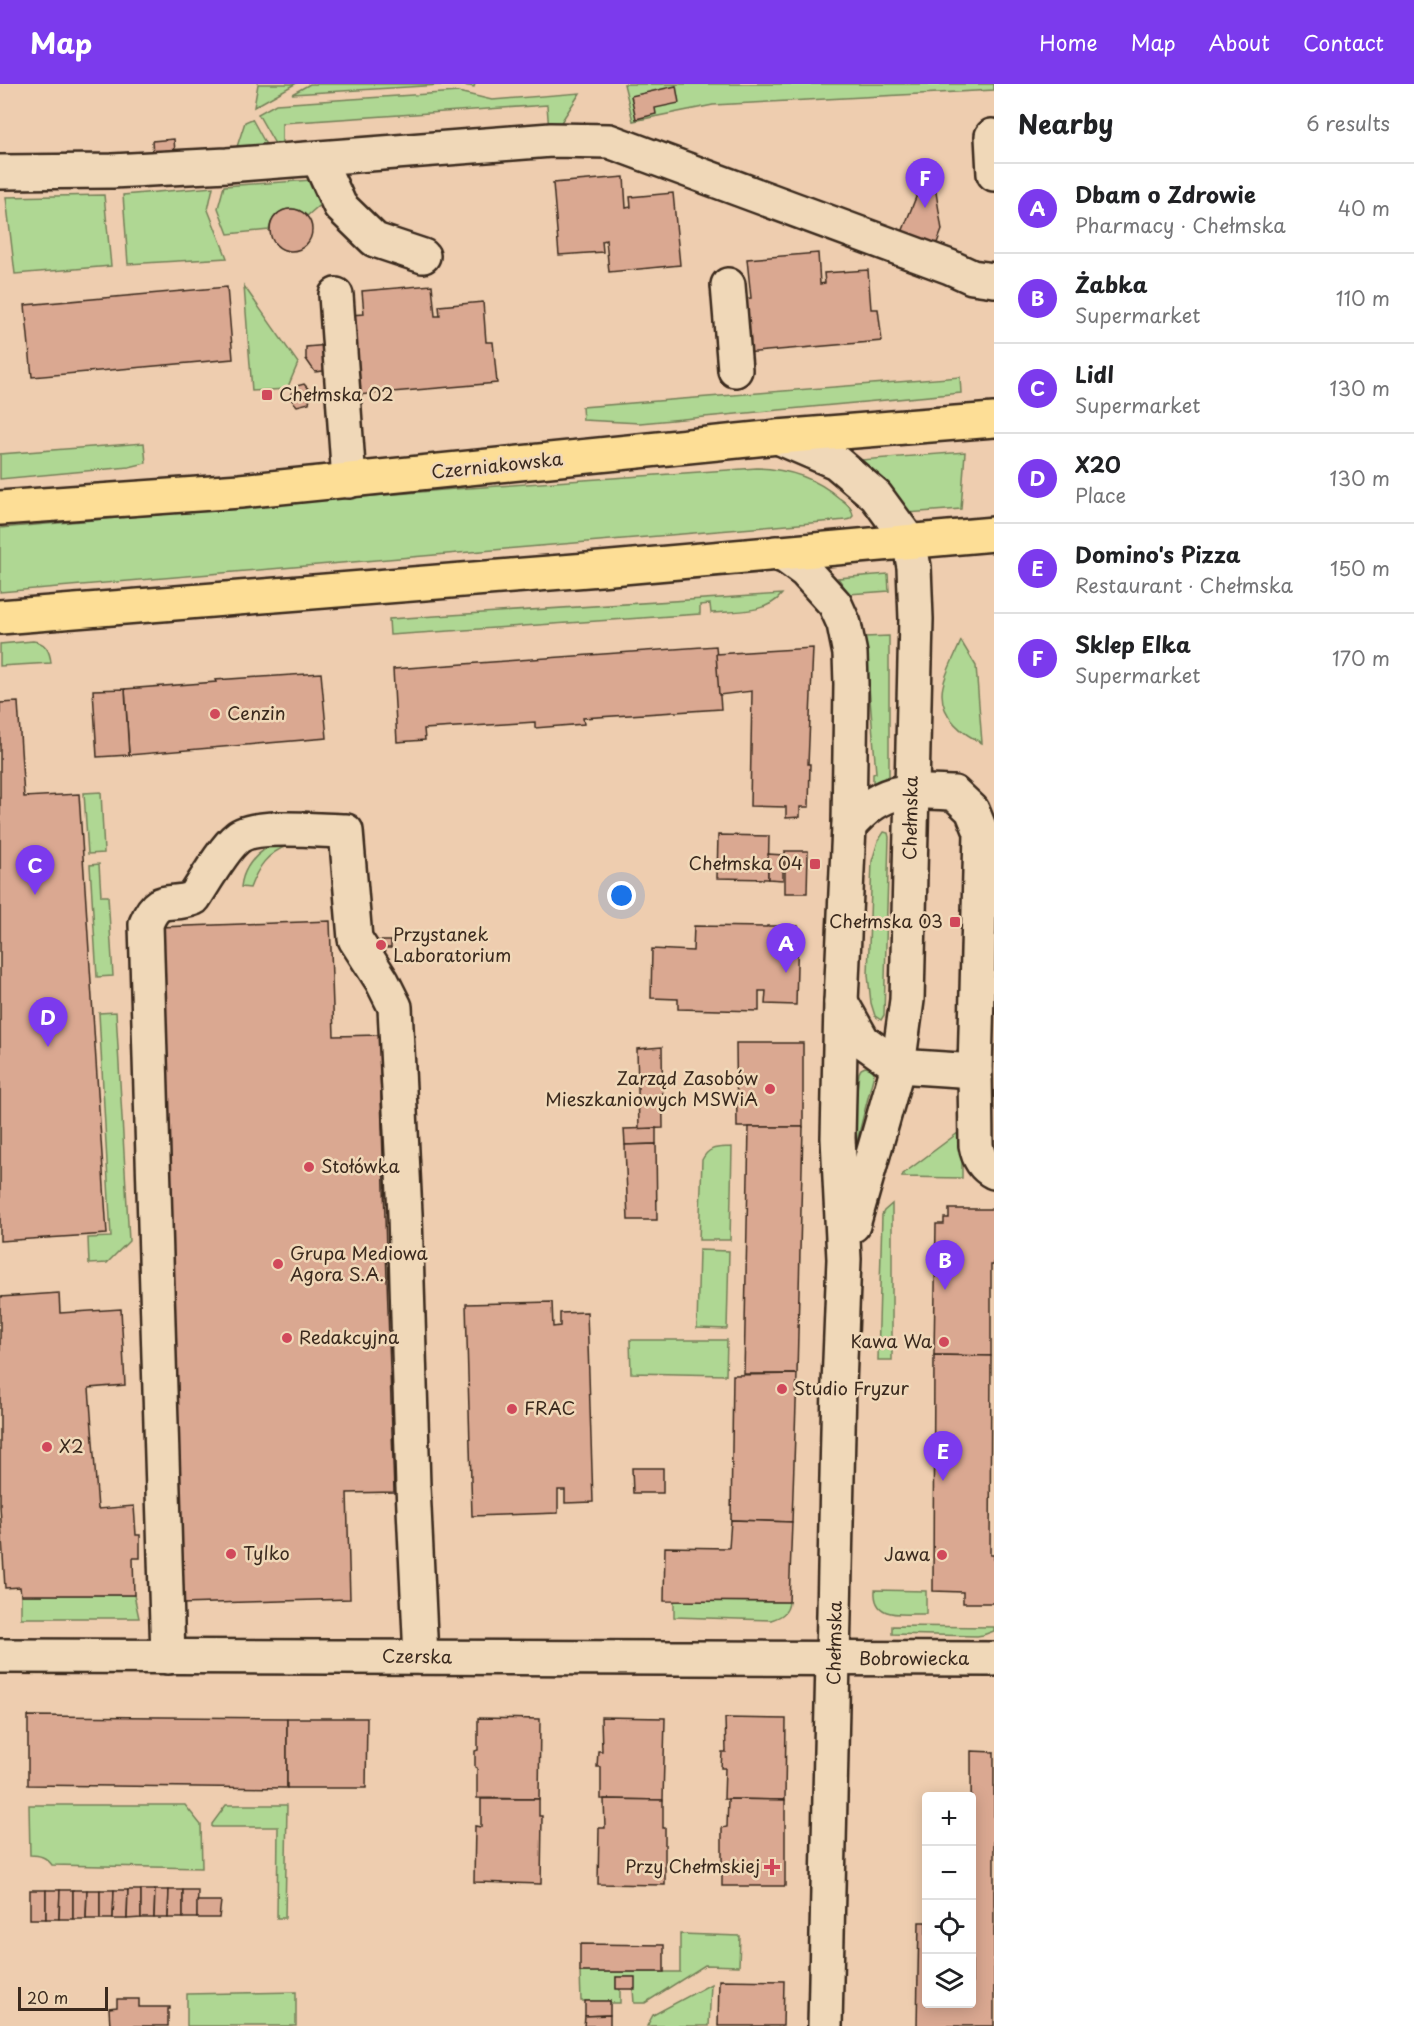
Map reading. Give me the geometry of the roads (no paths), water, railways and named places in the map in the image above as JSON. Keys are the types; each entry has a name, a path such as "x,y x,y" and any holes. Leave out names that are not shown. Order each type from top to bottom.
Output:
{"main road":[{"name":"Czerniakowska","path":"0,508 240,491 778,437 994,420"},
{"path":"0,617 994,534"}],"street":[{"path":"992,136 994,174"},
{"path":"0,172 124,170 318,159 552,140 609,141 941,263 972,277 994,280"},
{"path":"318,159 340,206 375,240 423,256"},
{"path":"728,285 735,370"},
{"path":"336,295 349,481"},
{"name":"Chełmska","path":"778,437 836,462 876,496 909,541 914,567 916,597 907,1000 898,1066 844,1259"},
{"name":"Chełmska","path":"776,553 799,565 835,604 844,624 850,654 851,684 849,826 838,1138 844,1259 825,2026"},
{"path":"849,826 883,796 902,791 954,793 972,810 981,832 975,1071 976,1145 983,1164 994,1172"},
{"path":"168,1657 146,924 153,909 164,902 187,901 194,898 238,837 250,831 288,829 346,831 355,939 382,981 395,1007 421,1657"},
{"path":"841,1002 864,1041 898,1066 975,1071"},
{"name":"Czerska","path":"0,1656 834,1659"},
{"name":"Bobrowiecka","path":"834,1659 994,1659"}],"place":[{"name":"Sklep Elka","path":"925,208"},
{"name":"Chełmska 02","path":"267,395"},
{"name":"Cenzin","path":"215,714"},
{"name":"Chełmska 04","path":"815,864"},
{"name":"Lidl","path":"35,895"},
{"name":"Chełmska 03","path":"955,922"},
{"name":"Przystanek Laboratorium","path":"381,945"},
{"name":"Dbam o Zdrowie","path":"786,973"},
{"name":"X20","path":"48,1047"},
{"name":"Zarząd Zasobów Mieszkaniowych MSWiA","path":"770,1089"},
{"name":"Stołówka","path":"309,1167"},
{"name":"Grupa Mediowa Agora S.A.","path":"278,1264"},
{"name":"Żabka","path":"945,1290"},
{"name":"Redakcyjna","path":"287,1338"},
{"name":"Kawa Wa","path":"944,1342"},
{"name":"Studio Fryzur","path":"782,1389"},
{"name":"FRAC","path":"512,1409"},
{"name":"X2","path":"47,1447"},
{"name":"Domino's Pizza","path":"943,1481"},
{"name":"Tylko","path":"231,1554"},
{"name":"Jawa","path":"942,1555"},
{"name":"Przy Chełmskiej","path":"772,1867"}]}
